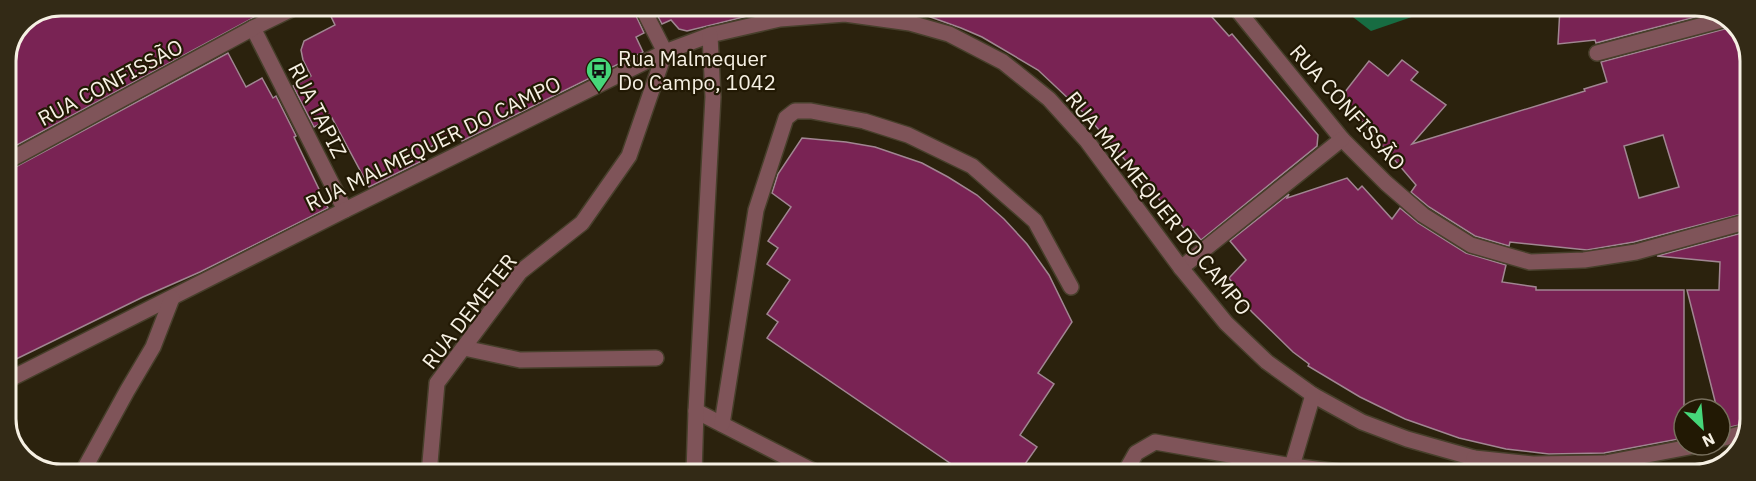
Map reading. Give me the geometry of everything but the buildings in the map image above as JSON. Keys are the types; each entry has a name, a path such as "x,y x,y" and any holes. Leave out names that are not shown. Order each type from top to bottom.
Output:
{"street":[{"name":"RUA CONFISSÃO","path":"17,156 276,17"},
{"path":"647,17 665,52"},
{"name":"RUA MALMEQUER DO CAMPO","path":"17,376 665,52 710,35 780,19 806,17"},
{"name":"RUA MALMEQUER DO CAMPO","path":"867,17 910,23 949,34 1003,62 1049,99 1087,141 1181,268 1226,323 1267,362 1313,395 1362,422 1407,439 1474,458 1533,464 1605,463 1672,450"},
{"name":"RUA CONFISSÃO","path":"1243,17 1342,139 1386,183 1423,215 1471,245 1530,262 1584,260 1636,252 1739,224"},
{"path":"1597,52 1715,22"},
{"name":"RUA TAPIZ","path":"253,28 345,210"},
{"path":"694,464 713,97 710,35"},
{"name":"RUA DEMETER","path":"430,464 437,383 520,272 582,224 629,156 665,52"},
{"path":"722,424 756,210 786,118 795,111 811,111 864,121 897,131 972,166 1035,221 1071,287"},
{"path":"1181,268 1342,139"},
{"path":"87,464 153,347 172,298"},
{"path":"464,348 520,360 656,358"},
{"path":"1293,464 1313,395"},
{"path":"696,411 800,464"},
{"path":"1129,464 1136,453 1155,442 1281,464"},
{"path":"1473,464 1474,458"}],"green space":[{"path":"1353,17 1412,17 1371,31"}],"place":[{"name":"Rua Malmequer Do Campo, 1042","path":"599,93"}]}
